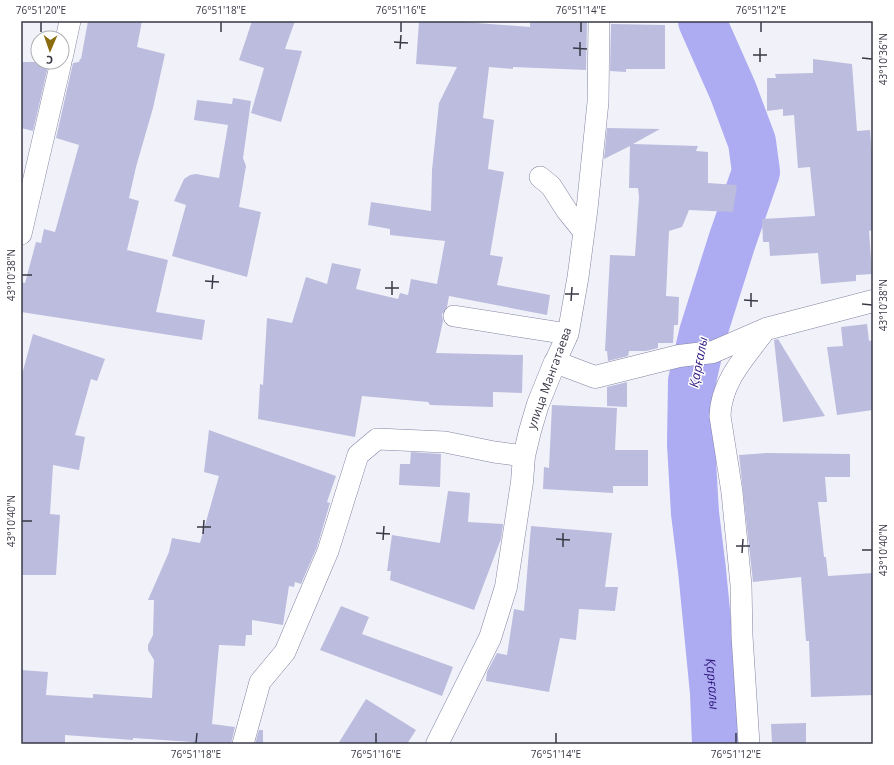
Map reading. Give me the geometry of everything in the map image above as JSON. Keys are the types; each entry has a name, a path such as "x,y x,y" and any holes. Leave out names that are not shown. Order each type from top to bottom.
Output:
{"street":[{"name":"улица Мангатаева","path":"437,744 490,638 506,587 516,512 522,482 524,456 530,431 538,404 568,334 584,232 598,102 599,21"},
{"path":"21,234 59,70"},
{"path":"540,177 551,186 567,211 584,232"},
{"path":"555,362 595,377 679,356 713,352 766,329 873,301"},
{"path":"454,316 568,334"},
{"path":"749,744 742,636 741,585 732,492 720,416 720,405 730,378 766,329"},
{"path":"243,744 260,682 285,652 328,551 358,455 377,438 445,442 494,452 524,456"}],"building":[{"path":"88,21 142,21 137,47 165,54 153,108 136,167 129,198 139,201 127,250 168,260 156,312 205,320 202,340 21,312 21,282 25,283 36,242 41,243 44,229 55,232 79,145 56,138 73,63 79,62 81,59"},
{"path":"252,21 295,21 285,49 302,51 281,122 251,113 264,68 239,60"},
{"path":"419,21 450,21 530,27 530,21 587,21 586,70 513,67 513,69 489,67 483,118 494,120 488,169 504,172 490,255 503,257 497,285 550,295 547,315 449,296 447,307 442,314 443,321 436,353 523,355 522,393 493,392 493,407 430,405 428,402 362,396 355,437 258,419 260,384 263,385 267,318 292,323 306,277 327,284 332,263 361,269 356,289 398,299 400,293 408,295 411,279 437,284 445,241 390,235 390,229 368,225 371,202 431,211 432,170 439,103 457,67 416,64"},
{"path":"611,24 665,25 665,69 626,69 626,72 610,71"},
{"path":"813,59 852,64 857,131 870,130 873,167 873,230 869,231 872,274 856,275 856,281 821,284 818,253 770,256 769,242 763,242 762,219 815,216 810,167 798,168 794,115 783,116 783,109 767,111 767,78 776,78 775,74 813,73"},
{"path":"21,62 30,62 30,70 47,70 33,131 21,128"},
{"path":"233,98 251,101 243,158 246,166 239,207 261,212 247,277 172,256 186,205 174,201 184,179 190,175 196,174 219,178 228,125 194,120 197,100 232,104"},
{"path":"607,128 660,129 633,144 698,146 696,151 708,152 708,183 737,185 733,212 689,210 682,227 669,231 666,296 679,297 678,325 674,325 673,343 658,343 658,348 646,351 629,351 628,356 608,361 607,351 605,351 610,255 635,256 639,197 638,188 629,188 630,146 604,159"},
{"path":"867,324 869,341 873,340 873,410 837,415 827,347 843,346 841,327"},
{"path":"33,334 105,359 97,381 91,379 75,435 85,437 79,470 53,465 50,514 60,515 56,575 21,575 21,378"},
{"path":"778,339 825,416 783,422 774,340"},
{"path":"627,382 627,407 607,406 607,387"},
{"path":"552,405 617,408 615,450 648,450 648,486 613,486 613,493 543,489 544,467 549,468"},
{"path":"209,430 336,476 327,502 330,503 317,547 301,584 295,582 294,587 289,586 283,625 252,620 252,635 246,635 245,646 219,645 212,724 235,727 231,744 193,744 193,742 133,738 133,740 65,735 65,744 21,744 21,670 48,672 46,695 93,698 93,694 152,698 154,660 148,650 148,645 153,635 154,600 148,600 169,552 172,538 200,543 219,476 204,472"},
{"path":"411,452 441,454 440,487 399,485 400,464 410,464"},
{"path":"767,453 850,454 850,477 825,477 827,502 818,502 824,557 826,557 828,576 873,573 873,695 811,697 809,641 806,641 801,577 753,582 739,455"},
{"path":"448,491 470,493 468,522 503,524 501,539 474,610 390,580 391,571 387,571 392,535 440,543"},
{"path":"531,526 612,533 605,587 618,587 615,611 579,609 576,640 560,638 549,692 486,681 487,672 497,653 507,655 514,609 524,611"},
{"path":"341,606 369,617 362,634 453,667 442,696 320,650"},
{"path":"366,699 416,730 407,744 338,744"},
{"path":"806,723 806,744 772,744 771,724"},
{"path":"259,730 263,730 263,744 255,744"}],"waterway":[{"name":"Қарғалы","path":"702,21 733,91 752,142 756,172 732,241 703,333 692,381 691,444 695,513 714,693 716,744"}]}
